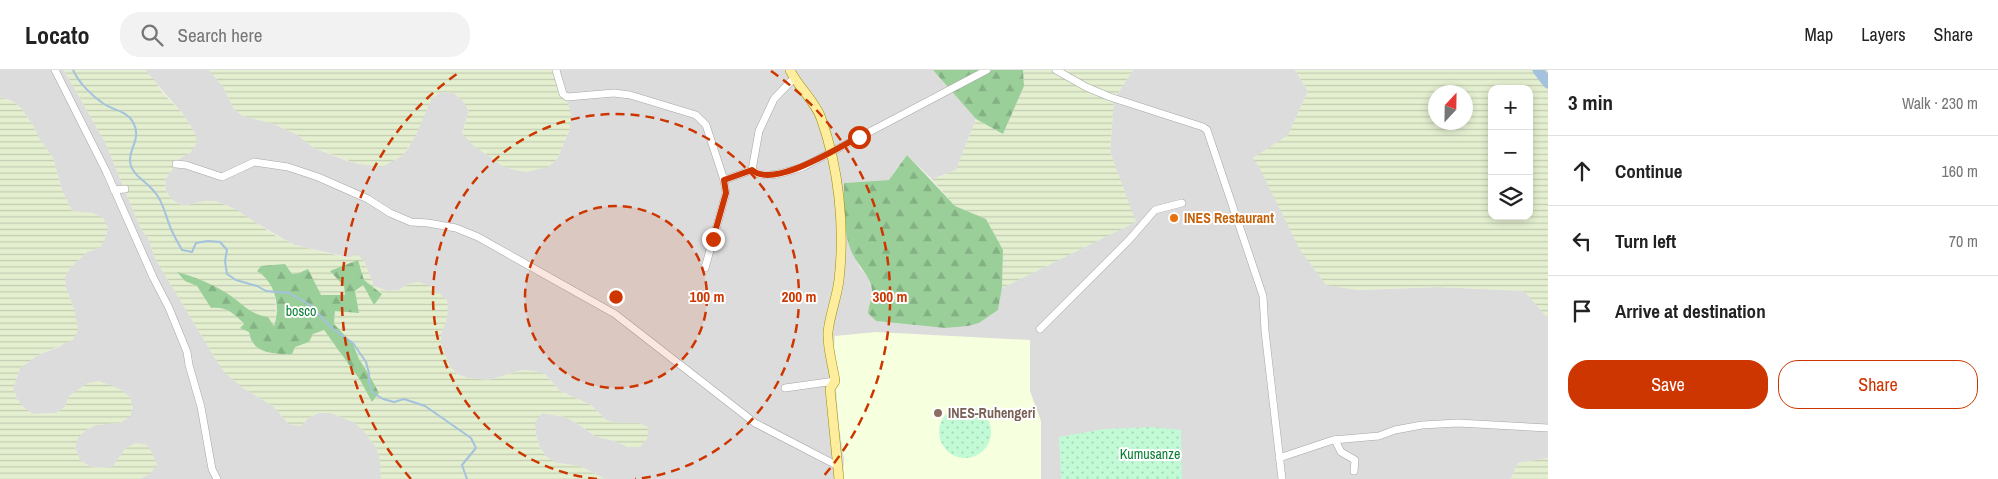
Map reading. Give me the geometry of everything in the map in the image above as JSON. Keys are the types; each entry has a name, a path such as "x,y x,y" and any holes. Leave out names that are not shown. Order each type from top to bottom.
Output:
{"main road":[{"path":"792,74 820,115 831,151 841,227 839,281 828,335 835,381 830,390 839,479"}],"street":[{"path":"55,70 114,190 152,277 169,308 187,352 201,407 212,469 217,479"},
{"path":"556,70 563,94 567,98 614,94 630,96 696,115 706,125 724,180 726,193 705,268"},
{"path":"752,170 757,175 770,175 803,167 987,70"},
{"path":"1056,70 1086,87 1110,97 1203,126 1207,130 1263,296 1265,331 1282,479"},
{"path":"752,170 759,131 774,99 792,74"},
{"path":"176,164 222,178 254,162 288,167 318,177 368,199 390,213 411,222 456,228 478,237 615,314 755,422 838,466"},
{"path":"724,180 752,170"},
{"path":"114,190 125,189"},
{"path":"1040,328 1130,240 1156,210 1182,203"},
{"path":"785,388 835,381"},
{"path":"1279,458 1335,440 1379,436 1395,430 1422,425 1458,423 1548,428"},
{"path":"1335,440 1340,452 1354,460 1354,471"}],"shaded area":[{"path":"0,70 64,70 106,144 140,227 148,238 156,260 218,363 243,388 273,406 289,424 301,426 308,418 319,413 331,413 353,422 362,429 376,447 380,459 381,479 139,479 150,474 136,443 126,448 112,468 90,467 80,460 75,448 78,437 86,430 96,425 119,423 130,417 133,406 129,396 88,383 69,396 65,407 56,413 33,414 24,408 17,399 13,389 20,368 38,355 61,346 74,309 66,288 65,277 70,268 87,252 100,248 82,213 72,211 62,190 53,158 34,127 21,108 12,101 0,97"},
{"path":"64,70 145,70 161,91 183,114 195,133 197,143 190,153 180,158 165,180 166,191 172,200 183,206 205,201 216,201 237,210 276,236 295,245 348,258 357,254 364,261 374,286 388,291 399,290 408,284 419,282 430,286 447,300 448,311 441,333 441,344 450,366 457,374 467,378 489,380 522,370 545,374 560,391 591,405 606,420 616,423 640,423 649,428 647,439 640,447 628,447 595,436 565,417 542,413 535,422 536,435 540,448 547,457 557,463 580,466 605,479 381,479 380,459 376,447 362,429 353,422 331,413 319,413 308,418 301,426 289,424 273,406 243,388 225,373 156,260 148,238 140,227 106,144","holes":["285,264 292,274 299,273 321,295 345,295 344,286 361,266 363,280 382,293 374,305 363,285 335,311 334,324 353,344 359,359 379,393 372,402 360,380 324,330 313,334 309,342 295,347 255,345 250,339 249,332 241,328 244,325 232,312 207,302 197,286 185,281 178,273 192,276 229,295 255,315 268,317 274,326 276,318 275,293 266,276 257,271 261,266"]},
{"path":"145,70 209,70 224,88 234,109 243,116 274,124 296,134 314,148 347,161 381,167 402,156 409,147 432,98 442,92 454,93 463,101 469,111 462,132 473,145 503,166 557,159 570,129 558,70 933,70 976,119 956,170 932,179 907,155 889,180 844,183 850,248 860,268 868,278 872,289 868,313 876,321 945,328 979,323 998,310 1002,288 1135,222 1110,152 1114,99 1133,70 1295,70 1308,91 1288,136 1253,158 1356,290 1439,287 1524,291 1548,318 1548,458 1518,463 1511,479 605,479 580,466 557,463 547,457 540,448 534,422 542,413 565,417 595,436 628,447 640,423 616,423 606,420 591,405 560,391 545,374 522,370 489,380 467,378 457,374 450,366 441,344 441,333 446,322 408,284 399,290 388,291 374,286 364,261 295,245 226,205 205,201 183,206 172,200 166,191 165,180 180,158 190,153 195,133 183,114"},
{"path":"209,70 558,70 571,114 570,129 557,159 548,167 526,172 514,170 503,166 473,145 462,133 469,111 463,101 454,93 442,92 432,98 415,137 402,156 381,167 358,164 314,148 296,134 274,124 243,116 234,109 224,88"},
{"path":"1023,70 1133,70 1114,99 1110,152 1136,222 1002,288 1003,250 986,219 955,206 932,179 956,170 976,119 1003,134 1024,86"},
{"path":"1295,70 1548,70 1548,318 1524,291 1439,287 1356,290 1326,285 1300,250 1253,158 1288,135 1308,91"},
{"path":"0,97 12,101 21,108 34,127 53,158 62,190 72,211 93,213 103,218 108,228 100,248 87,252 70,268 65,277 66,288 74,309 78,330 73,340 38,355 20,368 13,389 17,399 24,408 33,414 56,413 65,407 69,396 88,383 99,381 120,389 129,396 133,406 130,417 119,423 96,425 86,430 78,438 75,448 80,460 90,467 101,468 112,467 126,448 136,443 147,445 157,465 150,474 139,479 0,479"},
{"name":"INES-Ruhengeri","path":"876,332 1030,340 1030,391 1041,421 1041,479 843,479 844,459 839,427 833,353 835,336"},
{"path":"1548,458 1548,479 1511,479 1518,463"}],"green space":[{"path":"933,70 1023,70 1024,86 1003,134 976,119"},
{"path":"907,155 955,206 986,219 1003,250 1002,288 998,310 979,323 945,328 876,321 868,313 872,290 869,280 850,248 844,216 844,183 889,180"},
{"name":"bosco","path":"358,260 364,280 382,294 374,305 363,285 355,291 359,313 335,311 334,324 353,344 359,359 379,393 372,402 360,380 324,330 313,334 309,342 295,347 292,354 271,353 259,349 254,345 249,332 240,328 244,324 237,317 225,309 211,308 197,286 185,281 177,272 218,288 252,312 268,317 274,326 277,311 275,295 268,281 257,271 261,266 285,264 292,274 308,269 321,295 345,295 344,286 330,271"},
{"path":"965,406 975,408 983,414 989,422 991,432 989,442 983,450 975,456 965,458 955,456 947,450 941,442 939,432 941,422 947,414 955,408"},
{"name":"Kumusanze","path":"1152,427 1181,430 1182,479 1061,479 1059,437 1104,429"}],"waterway":[{"path":"73,70 82,84 95,97 104,104 127,115 133,122 136,134 130,160 131,166 135,173 155,192 182,250 192,252 196,243 220,242 227,250 225,261 227,274 236,280 257,286 266,291 289,293 310,305 334,330 353,343 366,362 369,383 373,393 383,399 394,402 404,399 425,406 471,438 476,448 462,465 467,479"},
{"path":"1538,70 1548,83"}],"place":[{"name":"INES Restaurant","path":"1174,218"},
{"name":"INES-Ruhengeri","path":"938,413"}],"route":[{"path":"713,239 726,193 724,180 752,170 757,175 770,175 803,167 859,137"}]}
